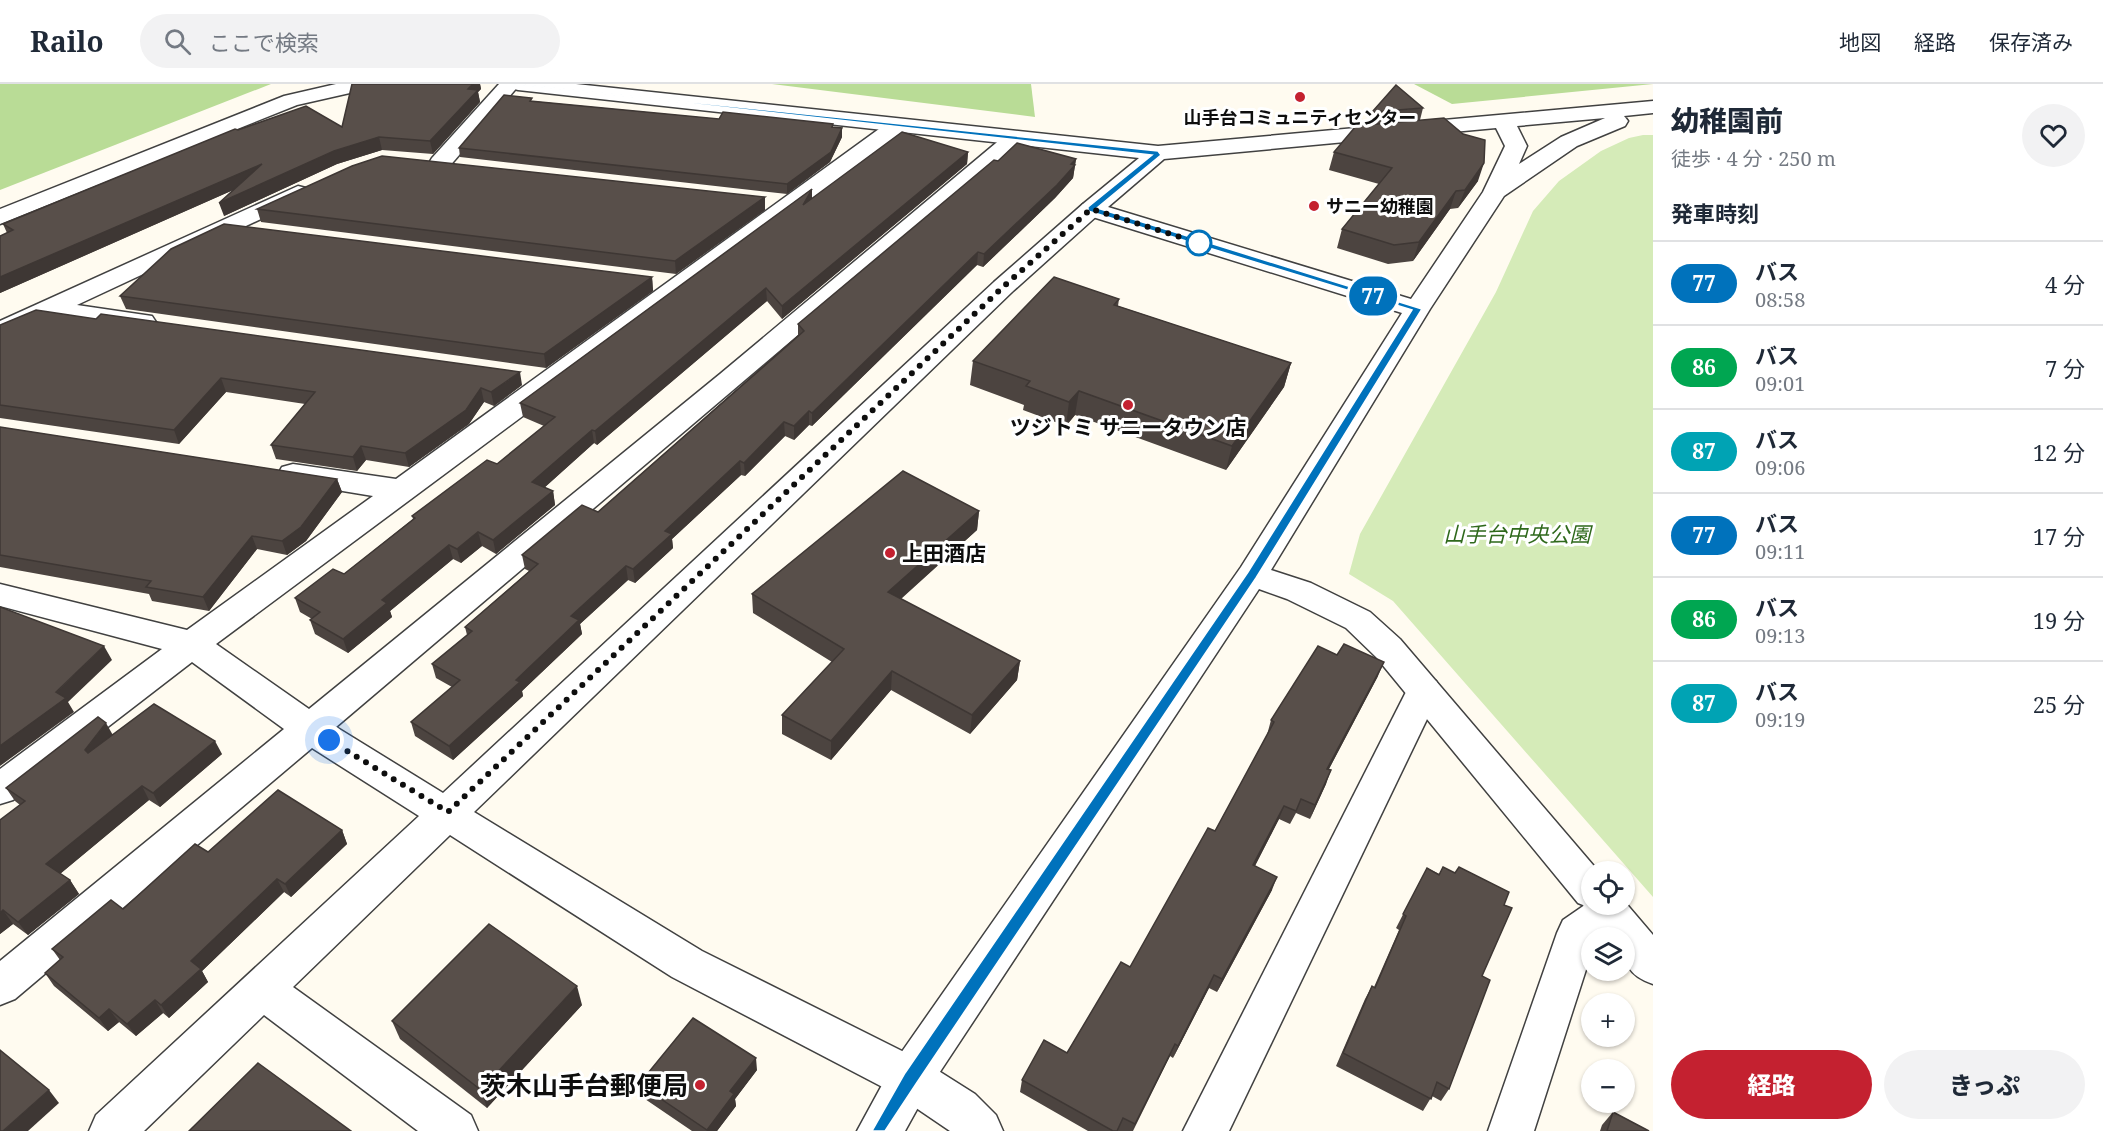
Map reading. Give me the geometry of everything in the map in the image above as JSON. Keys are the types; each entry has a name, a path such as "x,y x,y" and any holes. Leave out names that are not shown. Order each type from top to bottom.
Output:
{"street":[{"path":"0,217 291,100 366,84"},
{"path":"440,163 510,84"},
{"path":"518,84 1158,153 1653,108"},
{"path":"1495,192 1547,153 1593,128 1653,108"},
{"path":"880,1131 910,1078 1252,575 1417,309 1495,192 1516,146 1504,121"},
{"path":"0,789 192,644 898,126"},
{"path":"0,986 730,380 1016,138"},
{"path":"112,1131 1003,287 1158,153"},
{"path":"0,331 314,186"},
{"path":"755,199 791,203"},
{"path":"1091,209 1417,309"},
{"path":"225,227 268,232"},
{"path":"646,280 680,284"},
{"path":"49,309 165,326"},
{"path":"516,374 552,379"},
{"path":"265,470 401,490"},
{"path":"1252,575 1299,591 1358,620 1388,648 1581,878"},
{"path":"0,595 192,644 309,728 448,812 687,964 910,1078 959,1109 980,1131"},
{"path":"1206,1131 1424,690"},
{"path":"1511,1131 1577,933 1591,915"},
{"path":"1612,915 1653,966"},
{"path":"261,989 455,1131"}],"green space":[{"path":"0,84 271,84 0,190"},
{"path":"772,84 1031,84 1035,117"},
{"path":"1414,84 1653,84 1452,104"},
{"name":"山手台中央公園","path":"1653,135 1653,897 1635,877 1635,861 1621,861 1393,601 1349,574 1360,534 1496,292 1533,211 1559,181 1601,151 1629,138"}],"building":[{"path":"352,84 473,84 468,89 478,90 430,141 379,137 334,151 219,203 262,164 0,277 0,236 13,230 3,224 235,129 238,130 306,106 342,127"},
{"path":"1396,85 1423,108 1372,112"},
{"path":"504,95 532,98 530,101 719,119 723,112 833,124 832,127 842,128 831,152 787,184 459,148"},
{"path":"1444,118 1463,134 1485,140 1484,163 1465,190 1456,191 1419,242 1394,245 1342,229 1392,168 1334,152 1356,126"},
{"path":"902,132 968,152 782,306 766,288 595,431 592,430 532,482 553,491 493,540 478,532 457,549 449,545 382,600 387,603 343,639 310,620 320,612 295,598 333,569 344,574 415,518 412,516 487,460 497,464 555,417 520,403 812,189 803,205"},
{"path":"1017,143 1076,159 1071,164 1075,165 984,254 978,252 812,413 809,411 794,426 784,422 744,463 740,461 665,531 672,534 633,569 626,566 571,616 579,620 516,680 520,682 449,746 411,722 460,680 432,664 472,631 465,627 538,564 522,555 582,505 598,512 804,331 798,324"},
{"path":"382,156 765,197 675,261 257,209 352,166"},
{"path":"224,224 652,277 544,354 120,296 171,249"},
{"path":"1054,277 1119,299 1114,305 1291,363 1232,446 1079,391 1069,402 1026,386 1030,381 973,361"},
{"path":"36,310 96,319 101,314 520,372 491,392 481,388 466,410 405,453 361,446 353,457 271,445 315,392 221,378 174,430 0,405 0,325"},
{"path":"0,427 337,479 301,527 282,541 252,536 203,597 146,587 151,581 0,555"},
{"path":"903,471 979,511 888,592 1020,661 972,715 892,671 831,741 782,715 844,649 752,594"},
{"path":"0,607 104,646 56,692 66,698 0,746"},
{"path":"1344,644 1384,662 1327,769 1331,770 1315,805 1301,799 1296,811 1284,806 1253,865 1277,877 1222,979 1214,975 1178,1046 1175,1044 1135,1124 1123,1118 1117,1131 1113,1131 1022,1080 1044,1040 1067,1053 1121,962 1130,967 1208,828 1215,831 1274,722 1271,720 1318,646 1337,655"},
{"path":"154,704 215,741 153,793 142,786 46,864 70,880 18,922 3,910 0,913 0,820 25,801 6,788 98,717 106,723 85,750 88,753"},
{"path":"278,790 342,830 285,884 277,879 191,961 201,969 161,1005 155,1000 127,1024 109,1009 99,1018 45,973 63,957 52,949 111,900 123,909 195,844 208,852"},
{"path":"1443,867 1455,873 1459,867 1509,892 1504,905 1512,908 1482,976 1490,980 1449,1089 1437,1082 1431,1099 1343,1053 1372,986 1375,988 1406,916 1403,914 1427,868 1439,875"},
{"path":"489,924 577,986 481,1090 392,1021"},
{"path":"693,1018 756,1058 730,1091 734,1094 707,1130 639,1084"},
{"path":"0,1050 49,1090 3,1131 0,1131"},
{"path":"258,1063 351,1131 189,1131"},
{"path":"1613,1113 1615,1113 1649,1131 1607,1131"}],"bus line":[{"name":"77","path":"517,84 1158,153 1091,209 1417,309 1252,575 910,1078 880,1131"}],"place":[{"name":"山手台コミュニティセンター","path":"1300,97"},
{"name":"サニー幼稚園","path":"1314,206"},
{"name":"ツジトミ サニータウン店","path":"1128,405"},
{"name":"上田酒店","path":"890,553"},
{"name":"茨木山手台郵便局","path":"700,1085"}],"route":[{"path":"329,740 448,812 1003,287 1091,209 1199,243"}]}
